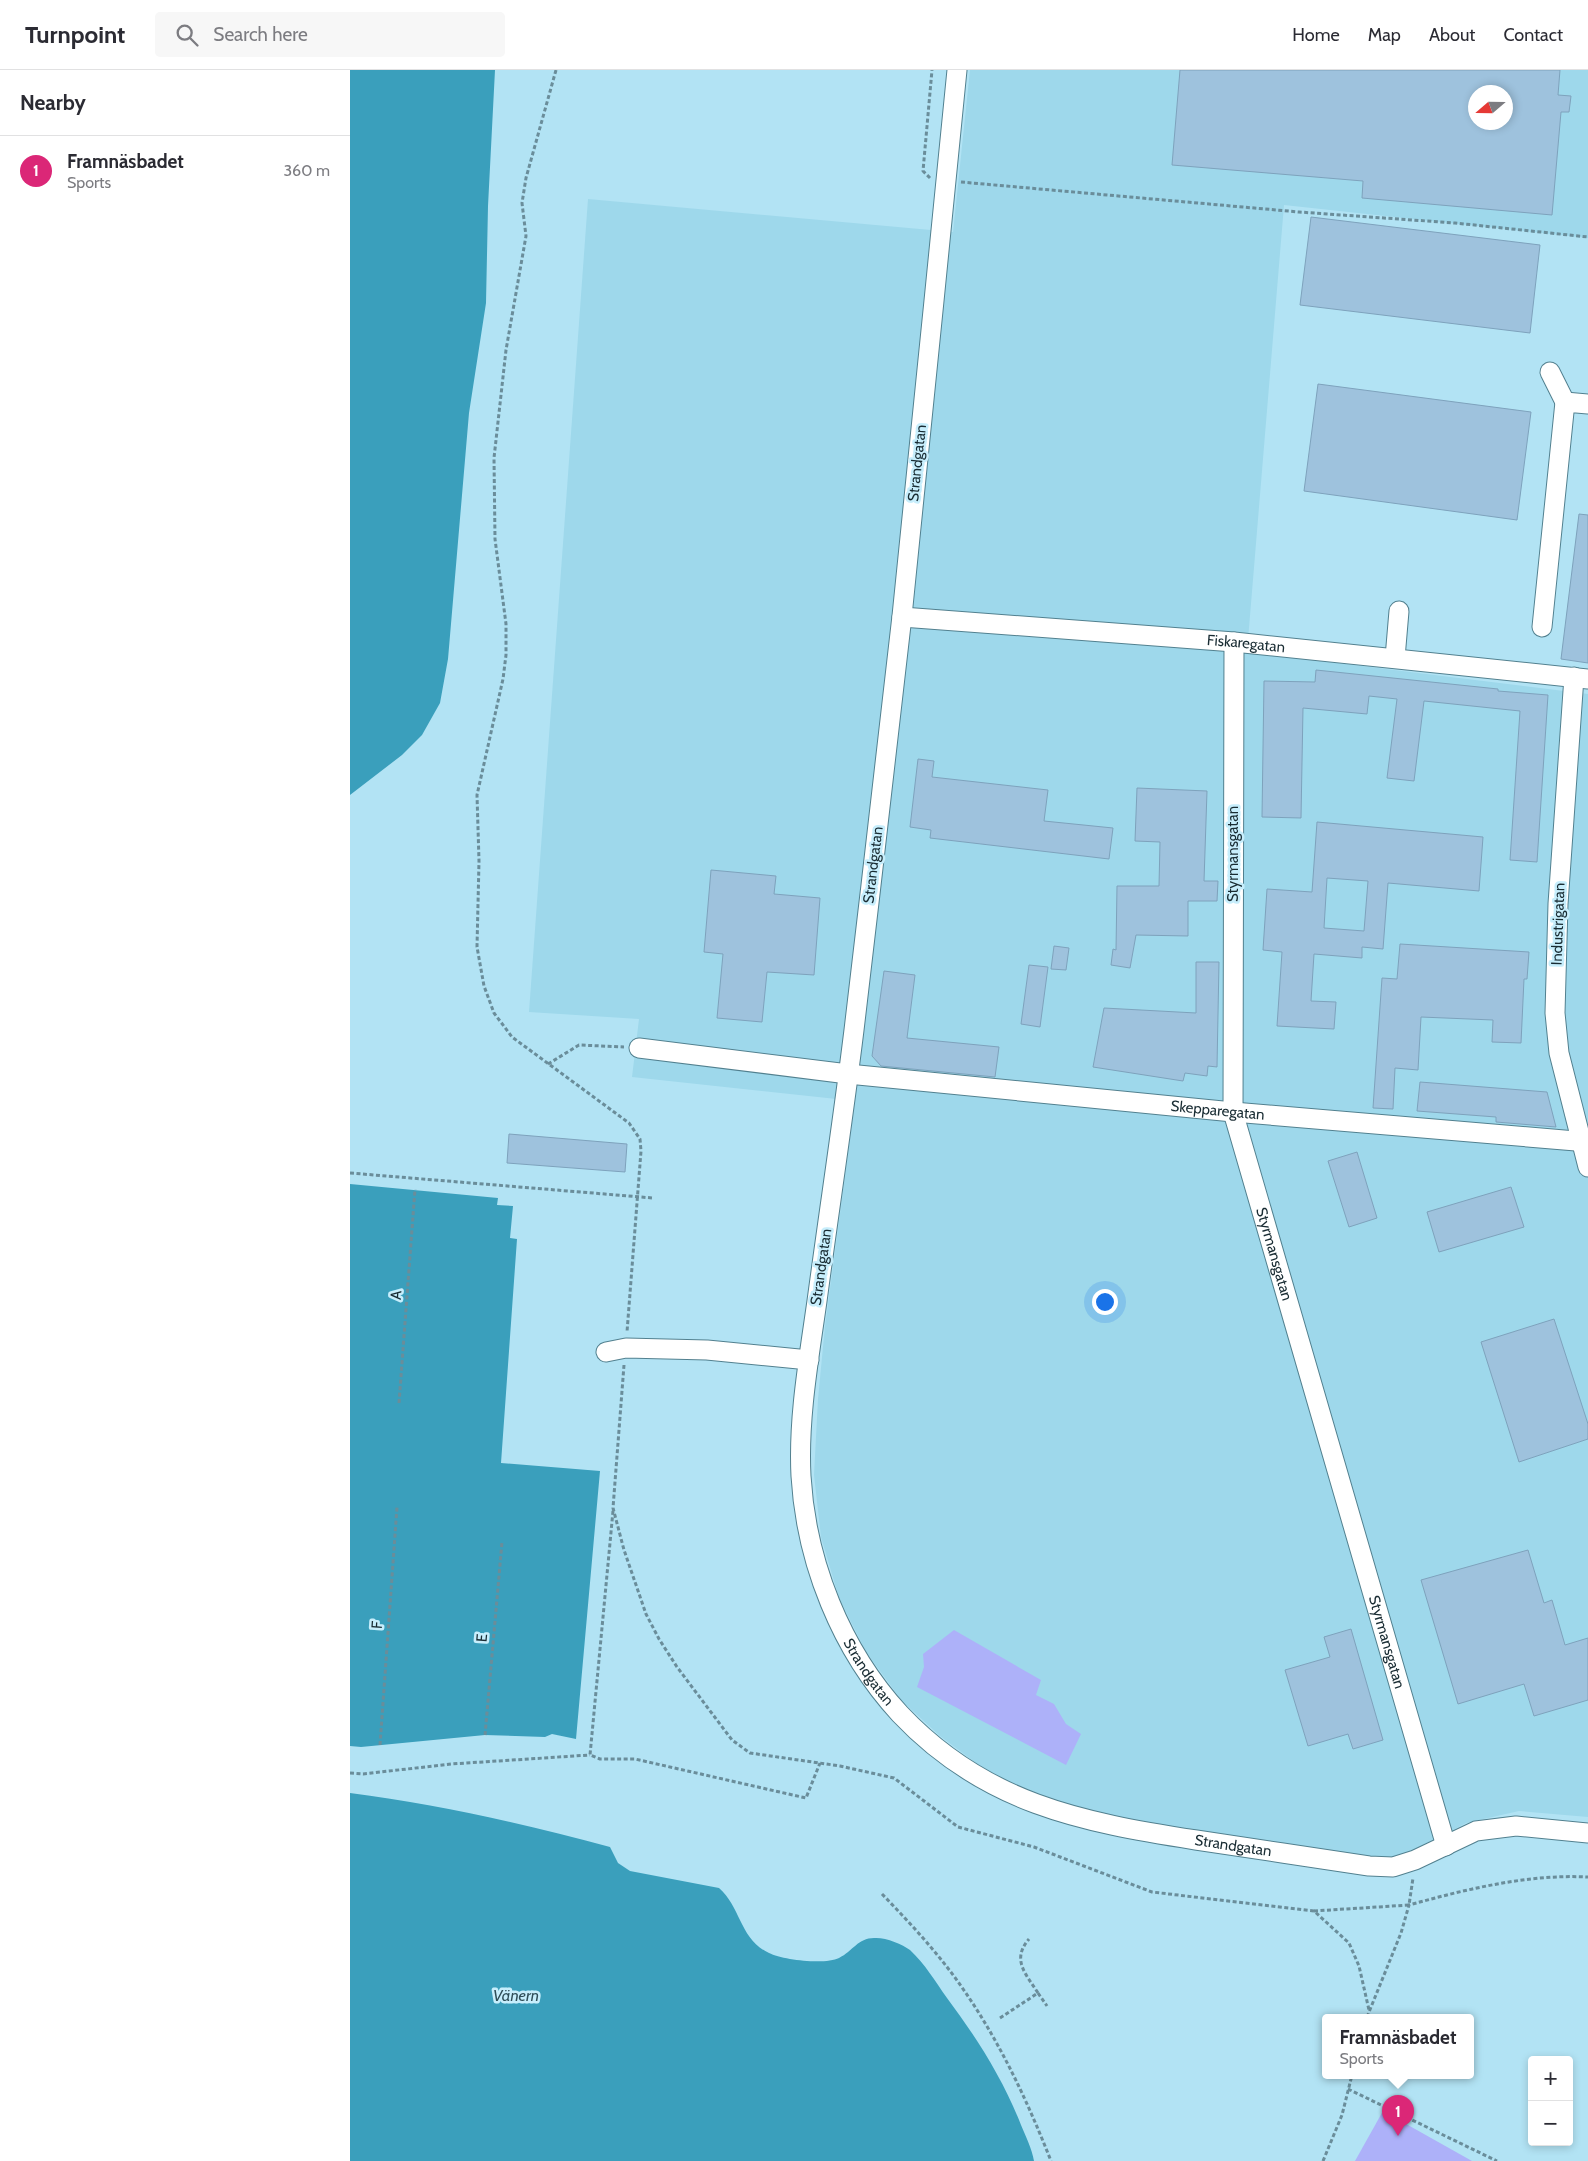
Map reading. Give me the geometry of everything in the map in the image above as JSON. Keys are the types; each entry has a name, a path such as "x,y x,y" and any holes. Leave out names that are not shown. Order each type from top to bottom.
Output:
{"street":[{"name":"Strandgatan","path":"956,70 902,617 848,1074 808,1360 800,1471 806,1525 827,1597 853,1654 897,1711 939,1752 998,1789 1060,1813 1122,1828 1369,1866 1393,1867 1415,1860 1476,1831 1500,1827 1538,1827 1588,1833"},
{"path":"1542,627 1565,402 1550,372"},
{"path":"1565,402 1588,404"},
{"path":"1395,658 1399,611"},
{"name":"Fiskaregatan","path":"902,617 1234,642 1581,678"},
{"name":"Styrmansgatan","path":"1234,642 1233,1112 1446,1846"},
{"name":"Industrigatan","path":"1581,678 1558,904 1555,1013 1560,1053 1584,1141 1588,1167"},
{"name":"Skepparegatan","path":"639,1048 848,1074 1233,1112 1584,1141"},
{"path":"606,1352 626,1348 707,1350 808,1360"}],"path":[{"path":"556,70 534,144 522,203 526,236 506,350 494,458 495,539 506,624 506,655 503,678 477,795 479,860 477,947 484,986 494,1013 512,1037 635,1130 640,1139 642,1151 613,1508 590,1756"},
{"path":"932,70 923,171 929,178 1299,212 1455,223 1588,237"},
{"path":"548,1064 579,1045 604,1044 639,1048"},
{"path":"350,1173 653,1198"},
{"name":"A","path":"399,1403 415,1189"},
{"name":"F","path":"380,1745 397,1507"},
{"path":"613,1508 624,1550 646,1614 677,1667 732,1740 750,1753 820,1763 894,1778 958,1827 1034,1848 1152,1892 1314,1912 1409,1905 1488,1886 1535,1879 1588,1877"},
{"name":"E","path":"485,1735 502,1542"},
{"path":"350,1773 362,1774 451,1764 590,1756 600,1759 635,1759 806,1798 820,1763"},
{"path":"1368,2014 1401,1933 1409,1905 1415,1860"},
{"path":"882,1894 923,1938 961,1986 992,2034 1031,2109 1052,2161"},
{"path":"1314,1912 1349,1943 1359,1966 1369,2010"},
{"path":"1029,1939 1021,1948 1020,1963 1047,2006"},
{"path":"1000,2018 1038,1993"},
{"path":"1323,2161 1342,2115 1351,2079"},
{"path":"1348,2089 1497,2161"}],"shaded area":[{"path":"970,70 1588,70 1588,238 1284,205 1247,652 1588,694 1588,1817 1519,1811 1466,1823 1417,1850 1396,1859 1370,1859 1165,1828 1090,1812 1042,1796 992,1775 940,1736 902,1701 866,1652 839,1598 821,1537 814,1475 818,1399 825,1326 855,1101 632,1077 639,1019 529,1012 588,199 953,232"},
{"path":"954,1630 1041,1680 1036,1695 1054,1704 1066,1724 1081,1734 1066,1765 917,1687 924,1667 923,1654"},
{"path":"1383,2111 1472,2161 1355,2161"}],"water":[{"path":"350,70 495,70 488,206 486,303 469,413 448,659 440,703 422,735 402,755 350,795"},
{"path":"350,1184 498,1198 497,1205 513,1206 510,1238 517,1239 501,1463 600,1471 576,1739 552,1734 545,1737 485,1735 361,1747 350,1746"},
{"name":"Vänern","path":"350,1793 448,1809 610,1847 618,1863 630,1871 719,1888 732,1904 752,1940 759,1947 775,1956 804,1961 833,1960 844,1955 860,1942 874,1938 903,1945 925,1967 969,2028 988,2059 1014,2108 1029,2143 1034,2161 350,2161"}],"building":[{"path":"1180,70 1560,70 1558,95 1571,96 1569,112 1561,112 1552,215 1362,198 1363,181 1172,165"},
{"path":"1311,217 1540,245 1530,333 1300,305"},
{"path":"1318,384 1531,412 1517,520 1304,491"},
{"path":"1579,514 1588,515 1588,663 1561,659"},
{"path":"1316,670 1548,695 1537,862 1510,860 1520,711 1424,701 1414,781 1387,778 1397,699 1369,696 1367,714 1303,708 1301,818 1262,817 1264,681 1315,682"},
{"path":"918,759 934,761 932,777 1048,790 1044,821 1113,828 1109,859 930,838 931,830 910,827"},
{"path":"1137,788 1207,791 1204,881 1218,881 1217,901 1188,901 1188,936 1136,935 1130,968 1111,965 1113,949 1116,950 1117,886 1159,886 1160,842 1135,841"},
{"path":"1317,822 1483,837 1479,891 1388,883 1383,949 1362,947 1362,958 1314,954 1311,1001 1336,1002 1334,1029 1277,1026 1282,952 1263,950 1267,889 1312,892","holes":["1327,878 1368,881 1364,931 1324,928"]},
{"path":"711,870 776,876 774,894 820,898 814,975 767,972 762,1022 717,1018 723,954 704,952"},
{"path":"1400,944 1529,952 1527,979 1524,979 1521,1043 1492,1042 1493,1020 1421,1017 1418,1070 1395,1068 1393,1109 1373,1108 1382,978 1397,979"},
{"path":"1054,946 1069,948 1066,970 1051,969"},
{"path":"1196,962 1219,962 1217,1067 1208,1066 1207,1076 1185,1073 1183,1081 1093,1067 1104,1008 1196,1013"},
{"path":"1029,965 1048,967 1040,1027 1021,1024"},
{"path":"884,971 915,975 907,1038 999,1047 995,1077 881,1066 872,1056"},
{"path":"1420,1082 1547,1092 1556,1127 1496,1122 1496,1117 1417,1111"},
{"path":"509,1134 627,1144 625,1172 507,1163"},
{"path":"1357,1152 1377,1218 1349,1227 1328,1161"},
{"path":"1511,1187 1524,1227 1439,1252 1427,1212"},
{"path":"1554,1319 1588,1424 1588,1439 1519,1462 1481,1342"},
{"path":"1528,1550 1544,1603 1552,1600 1565,1645 1588,1638 1588,1700 1534,1716 1524,1684 1458,1704 1421,1580"},
{"path":"1351,1629 1383,1740 1353,1749 1348,1734 1308,1746 1285,1670 1330,1657 1324,1637"}],"place":[{"name":"Framnäsbadet","path":"1398,2136"}]}
